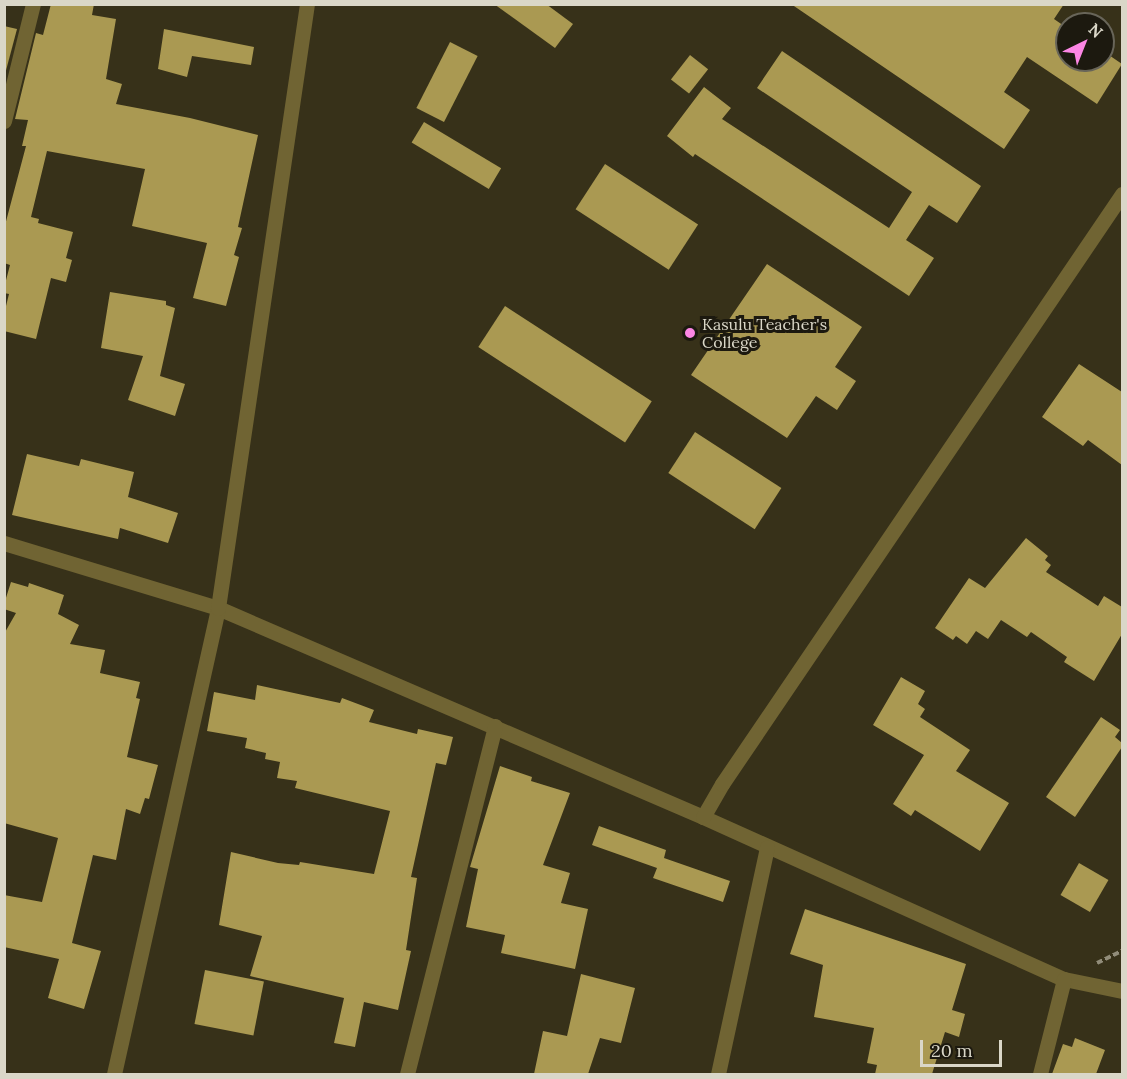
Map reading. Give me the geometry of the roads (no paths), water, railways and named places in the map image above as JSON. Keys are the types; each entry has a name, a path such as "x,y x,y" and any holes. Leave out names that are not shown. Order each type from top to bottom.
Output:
{"street":[{"path":"4,121 33,4"},
{"path":"114,1074 218,608 308,4"},
{"path":"703,817 722,784 1122,194"},
{"path":"4,543 218,608 703,817 1064,979 1122,991"},
{"path":"407,1074 495,726"},
{"path":"718,1074 767,847"},
{"path":"1040,1074 1064,979"}],"place":[{"name":"Kasulu Teacher's College","path":"690,333"}]}
